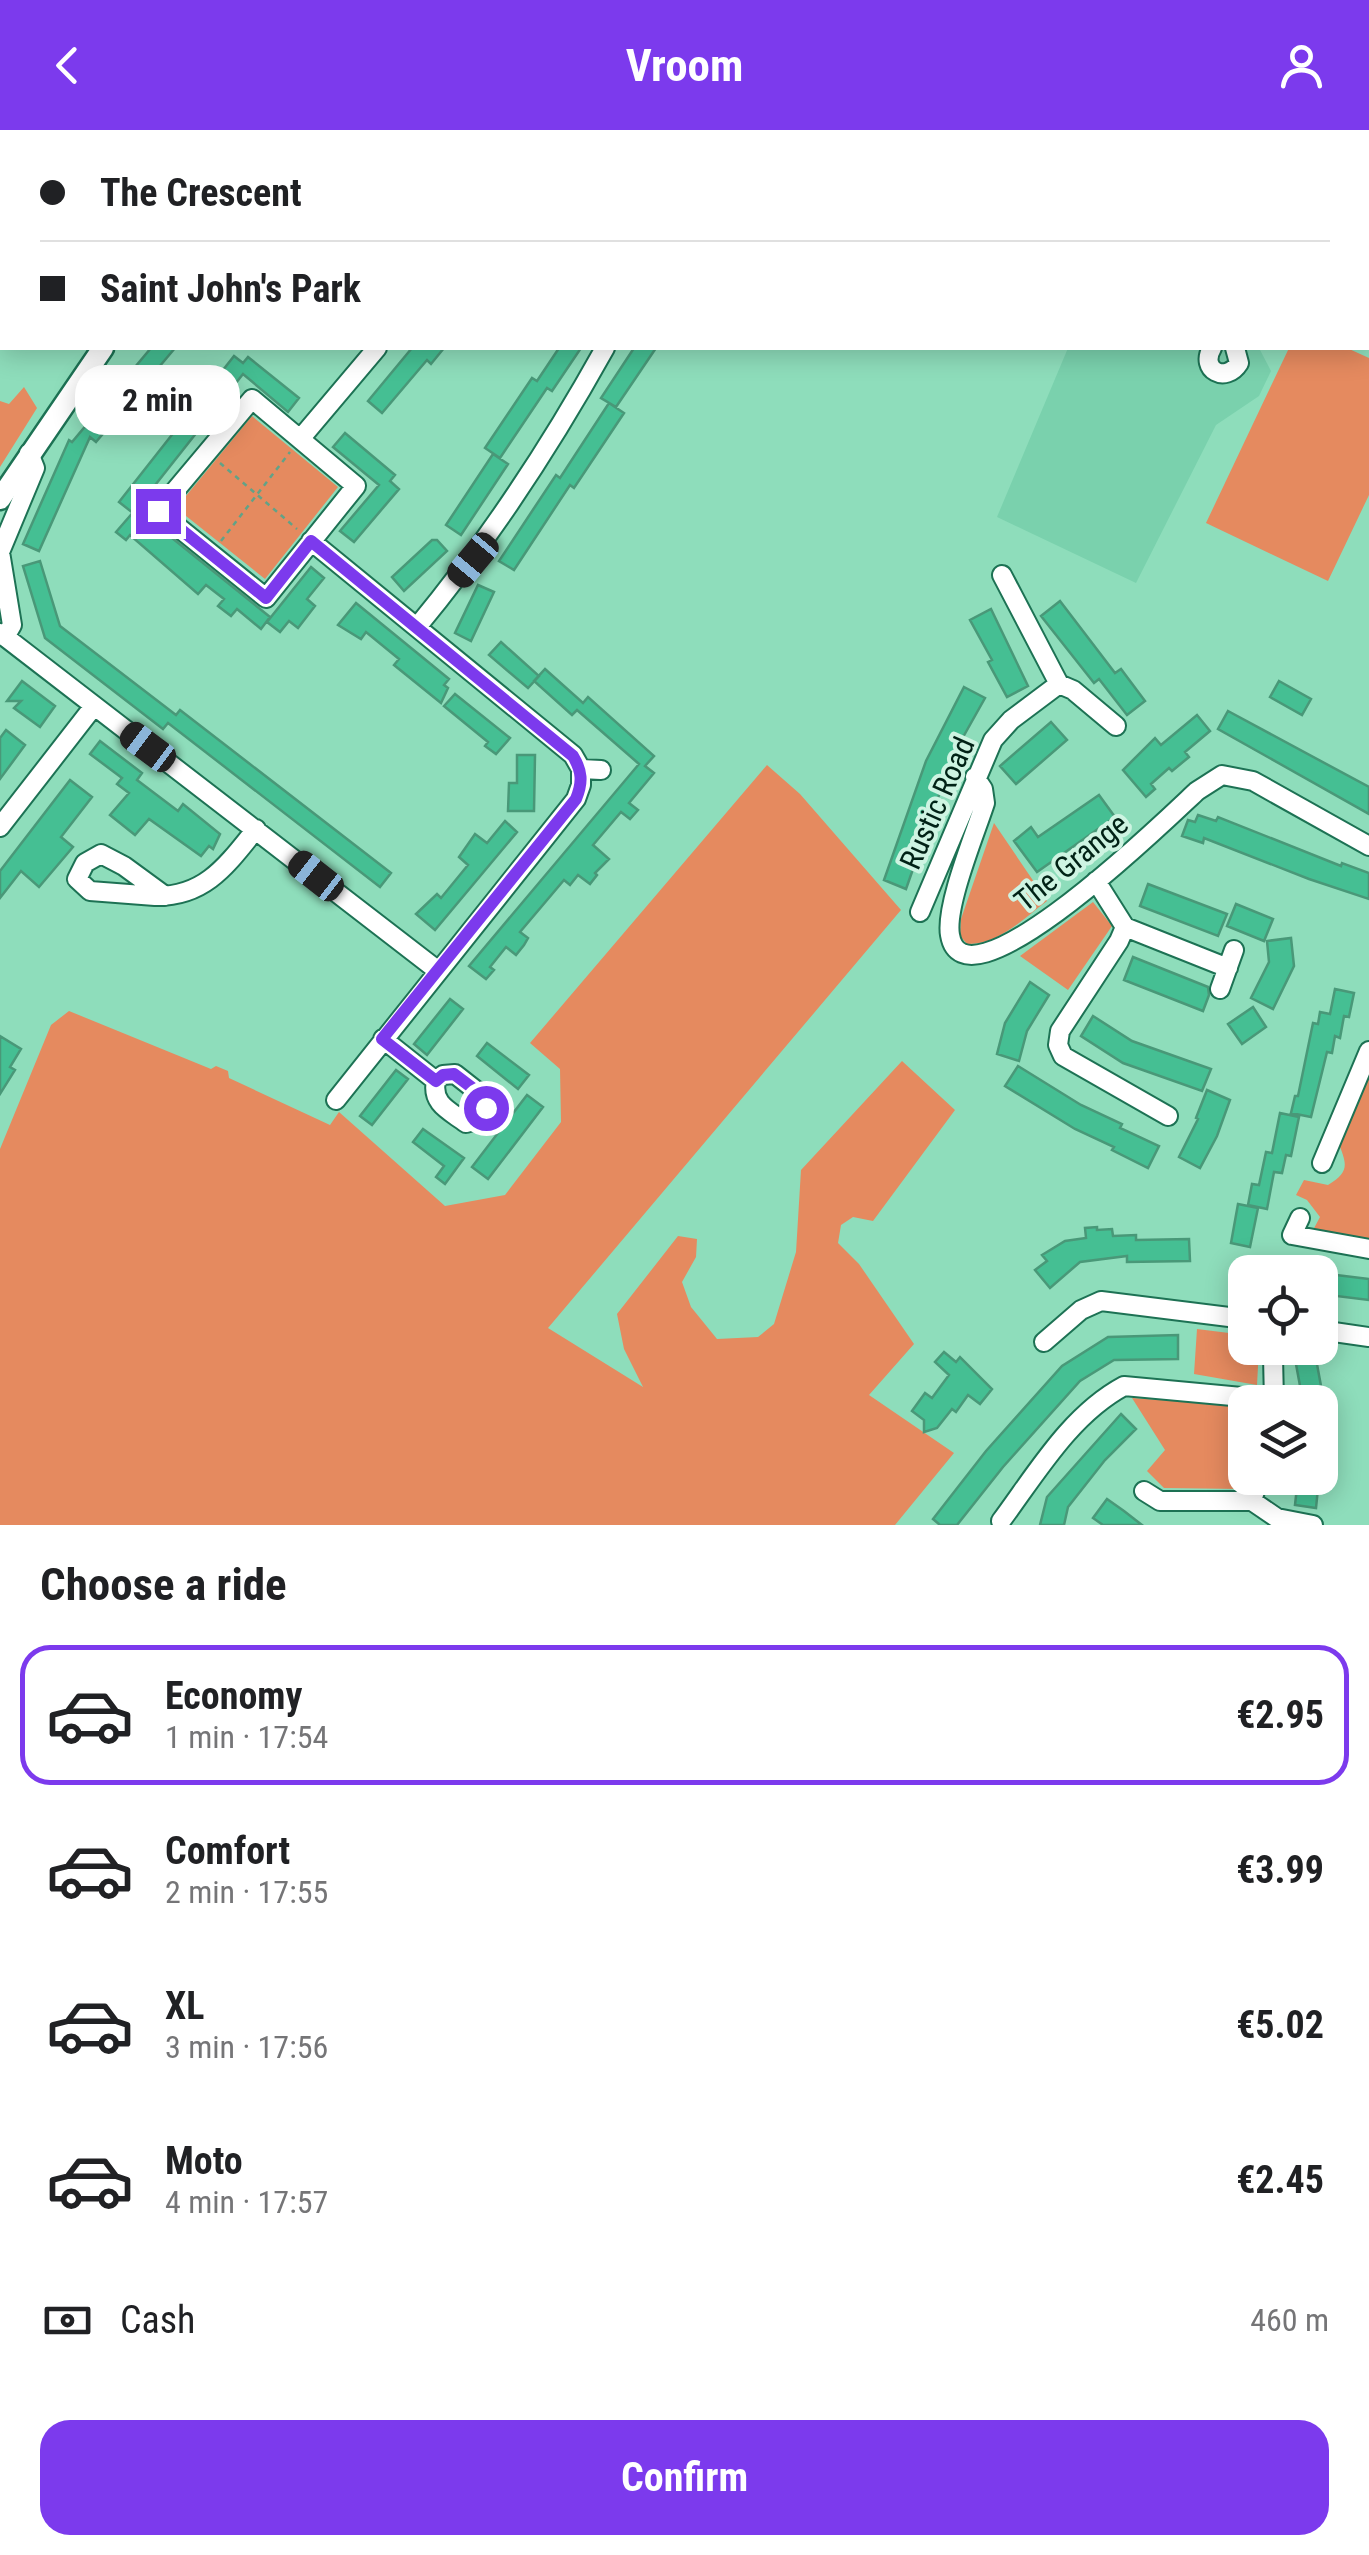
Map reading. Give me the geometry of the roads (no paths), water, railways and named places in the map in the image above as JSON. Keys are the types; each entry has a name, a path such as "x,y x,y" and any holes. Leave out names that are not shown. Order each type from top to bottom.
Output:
{"main road":[{"path":"0,499 102,350"}],"street":[{"path":"301,438 375,350"},
{"path":"416,627 473,560 604,350"},
{"path":"1204,350 1211,369 1220,374 1229,373 1239,363 1236,350"},
{"path":"252,398 301,438 356,486 266,598 158,511 252,398"},
{"path":"28,453 36,468 0,552 12,625 2,635 437,970"},
{"path":"311,541 573,756 581,769 576,799 336,1100"},
{"path":"1002,574 1059,684 1074,690 1116,726"},
{"name":"Rustic Road","path":"920,912 992,740 1011,720 1059,684"},
{"path":"0,827 94,706"},
{"path":"581,769 601,770"},
{"name":"The Grange","path":"975,778 984,789 985,803 949,916 950,939 958,950 979,955 1009,944 1047,921 1197,791 1222,775 1253,781 1369,846"},
{"path":"165,896 200,888 236,854 256,828"},
{"path":"1096,881 1125,927 1231,959 1220,989"},
{"path":"1125,927 1120,941 1060,1031 1058,1045 1063,1056 1168,1116"},
{"path":"382,1039 436,1081"},
{"path":"1322,1163 1369,1052"},
{"path":"1300,1218 1292,1235 1369,1249"},
{"path":"1044,1342 1081,1310 1101,1301 1228,1317"},
{"path":"1338,1333 1369,1337"},
{"path":"1001,1520 1068,1433 1105,1396 1124,1386 1228,1396"},
{"path":"1144,1491 1160,1501 1252,1501 1277,1518 1313,1525"},
{"path":"1252,1501 1254,1495"}]}
